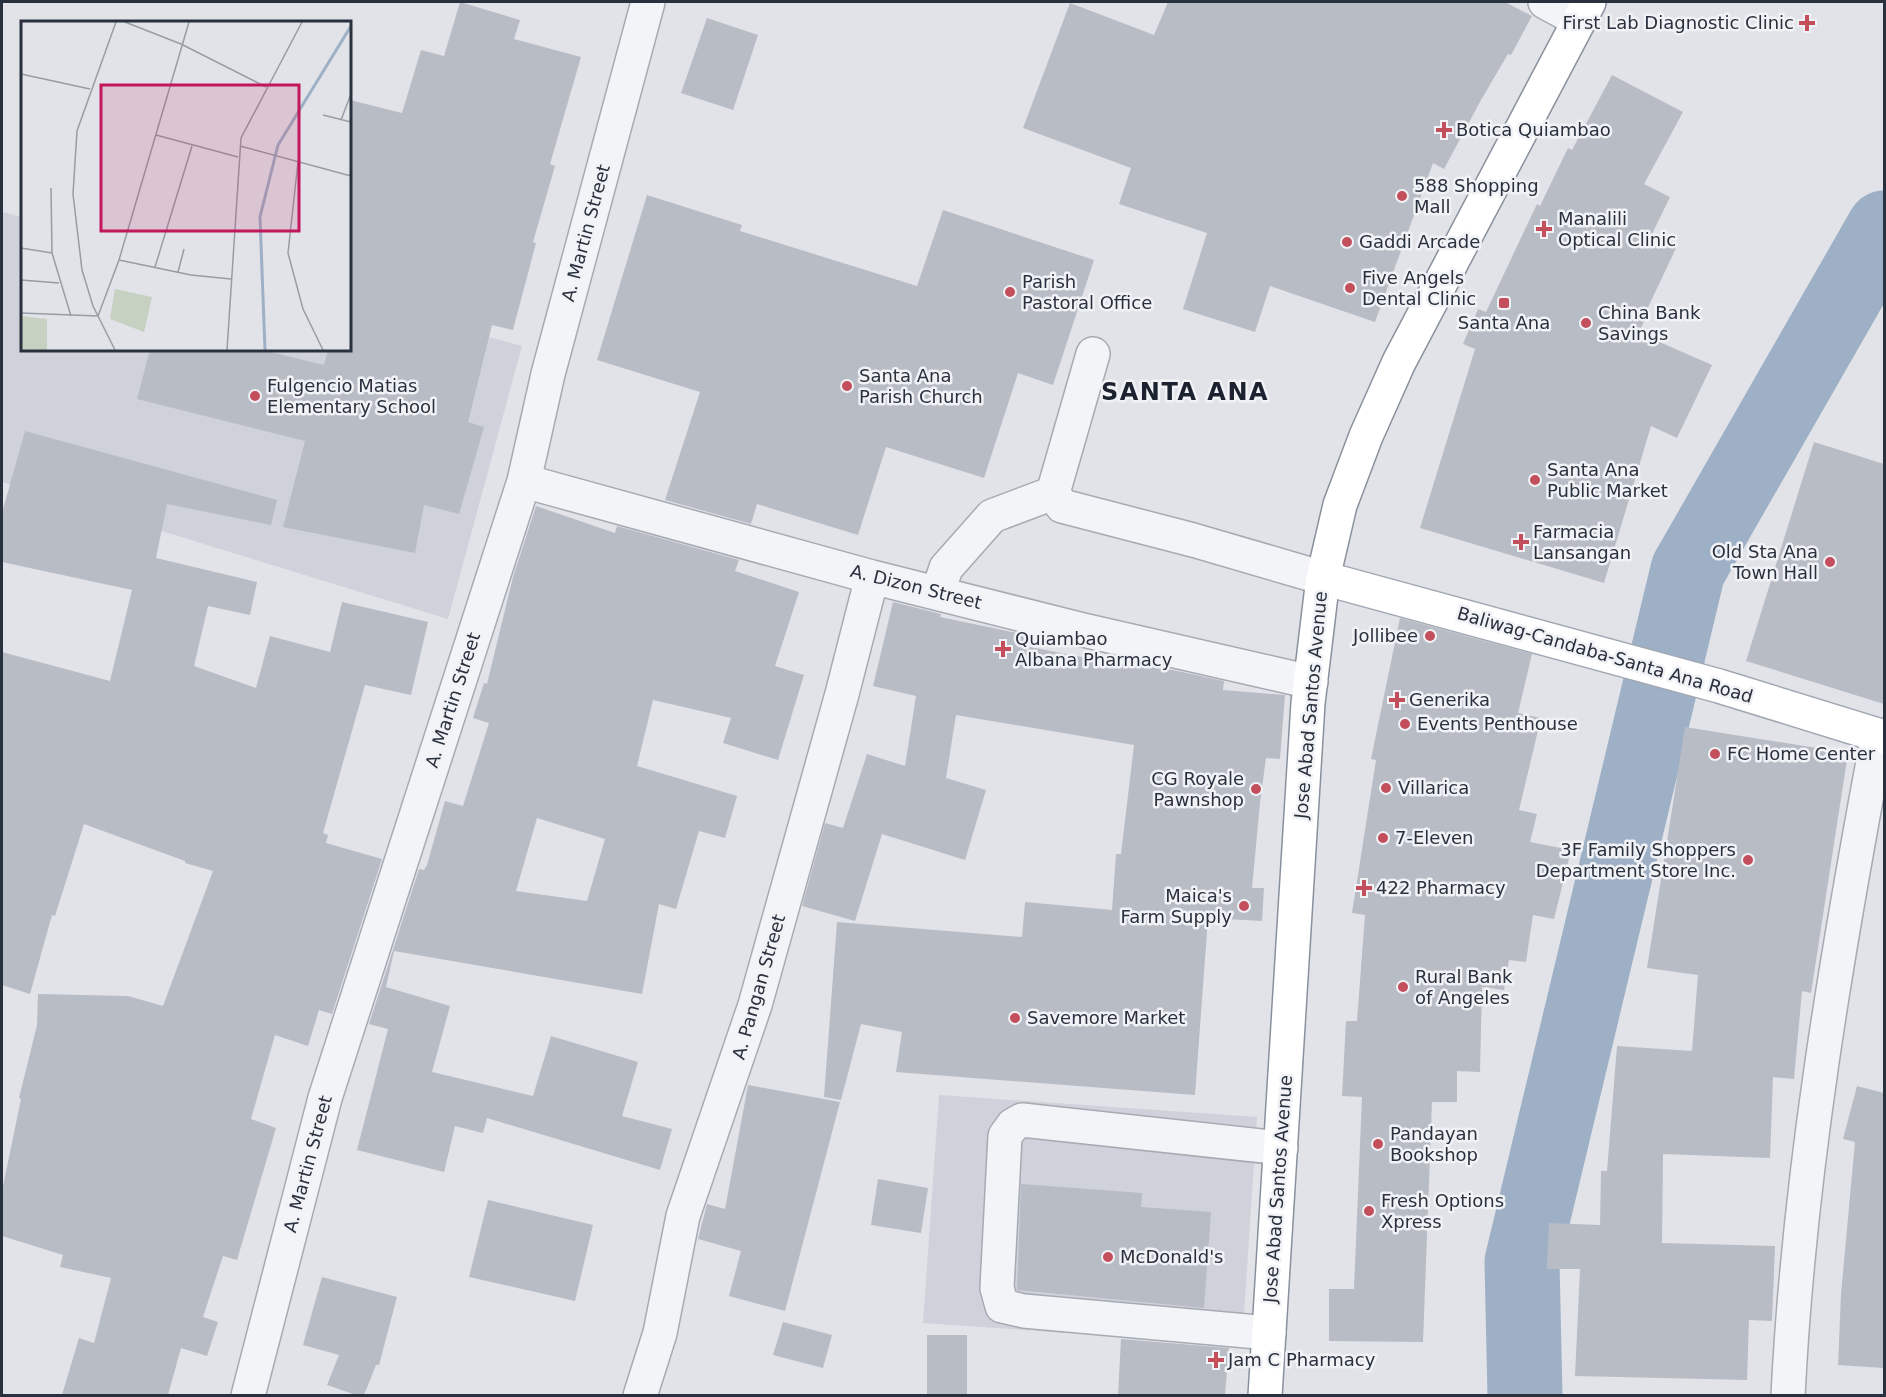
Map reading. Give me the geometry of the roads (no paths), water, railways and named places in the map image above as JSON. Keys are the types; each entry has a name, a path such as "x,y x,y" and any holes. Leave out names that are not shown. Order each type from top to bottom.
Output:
{"main road":[{"name":"Jose Abad Santos Avenue","path":"1265,1395 1304,755 1323,578 1340,505 1366,436 1394,372 1584,11"},
{"name":"Baliwag-Candaba-Santa Ana Road","path":"1323,578 1719,686 1881,736"}],"street":[{"name":"A. Martin Street","path":"248,1395 325,1098 524,481 548,374 648,2"},
{"path":"1545,2 1584,11"},
{"path":"1053,493 1093,354"},
{"name":"A. Dizon Street","path":"524,481 872,577 1083,630 1311,682"},
{"path":"1053,493 1062,506 1323,578"},
{"path":"938,592 946,568 992,516 1053,493"},
{"name":"A. Pangan Street","path":"640,1395 660,1333 683,1216 755,1005 872,577"},
{"path":"1788,1395 1800,1250 1813,1133 1845,912 1881,736"},
{"path":"1269,1333 1024,1311 1002,1306 997,1288 1005,1136 1013,1125 1022,1120 1281,1148"}],"waterway":[{"path":"1525,1396 1522,1262 1688,570 1884,228"}],"place":[{"name":"First Lab Diagnostic Clinic","path":"1807,23"},
{"name":"Botica Quiambao","path":"1444,130"},
{"name":"588 Shopping Mall","path":"1402,196"},
{"name":"Manalili Optical Clinic","path":"1544,229"},
{"name":"Gaddi Arcade","path":"1347,242"},
{"name":"Five Angels Dental Clinic","path":"1350,288"},
{"name":"Parish Pastoral Office","path":"1010,292"},
{"name":"Santa Ana","path":"1504,303"},
{"name":"China Bank Savings","path":"1586,323"},
{"name":"Santa Ana Parish Church","path":"847,386"},
{"name":"Fulgencio Matias Elementary School","path":"255,396"},
{"name":"Santa Ana Public Market","path":"1535,480"},
{"name":"Farmacia Lansangan","path":"1521,542"},
{"name":"Old Sta Ana Town Hall","path":"1830,562"},
{"name":"Jollibee","path":"1430,636"},
{"name":"Quiambao Albana Pharmacy","path":"1003,649"},
{"name":"Generika","path":"1397,700"},
{"name":"Events Penthouse","path":"1405,724"},
{"name":"FC Home Center","path":"1715,754"},
{"name":"Villarica","path":"1386,788"},
{"name":"CG Royale Pawnshop","path":"1256,789"},
{"name":"7-Eleven","path":"1383,838"},
{"name":"3F Family Shoppers Department Store Inc.","path":"1748,860"},
{"name":"422 Pharmacy","path":"1364,888"},
{"name":"Maica's Farm Supply","path":"1244,906"},
{"name":"Rural Bank of Angeles","path":"1403,987"},
{"name":"Savemore Market","path":"1015,1018"},
{"name":"Pandayan Bookshop","path":"1378,1144"},
{"name":"Fresh Options Xpress","path":"1369,1211"},
{"name":"McDonald's","path":"1108,1257"},
{"name":"Jam C Pharmacy","path":"1216,1360"}],"district":[{"name":"SANTA ANA","path":"1185,392"}]}
